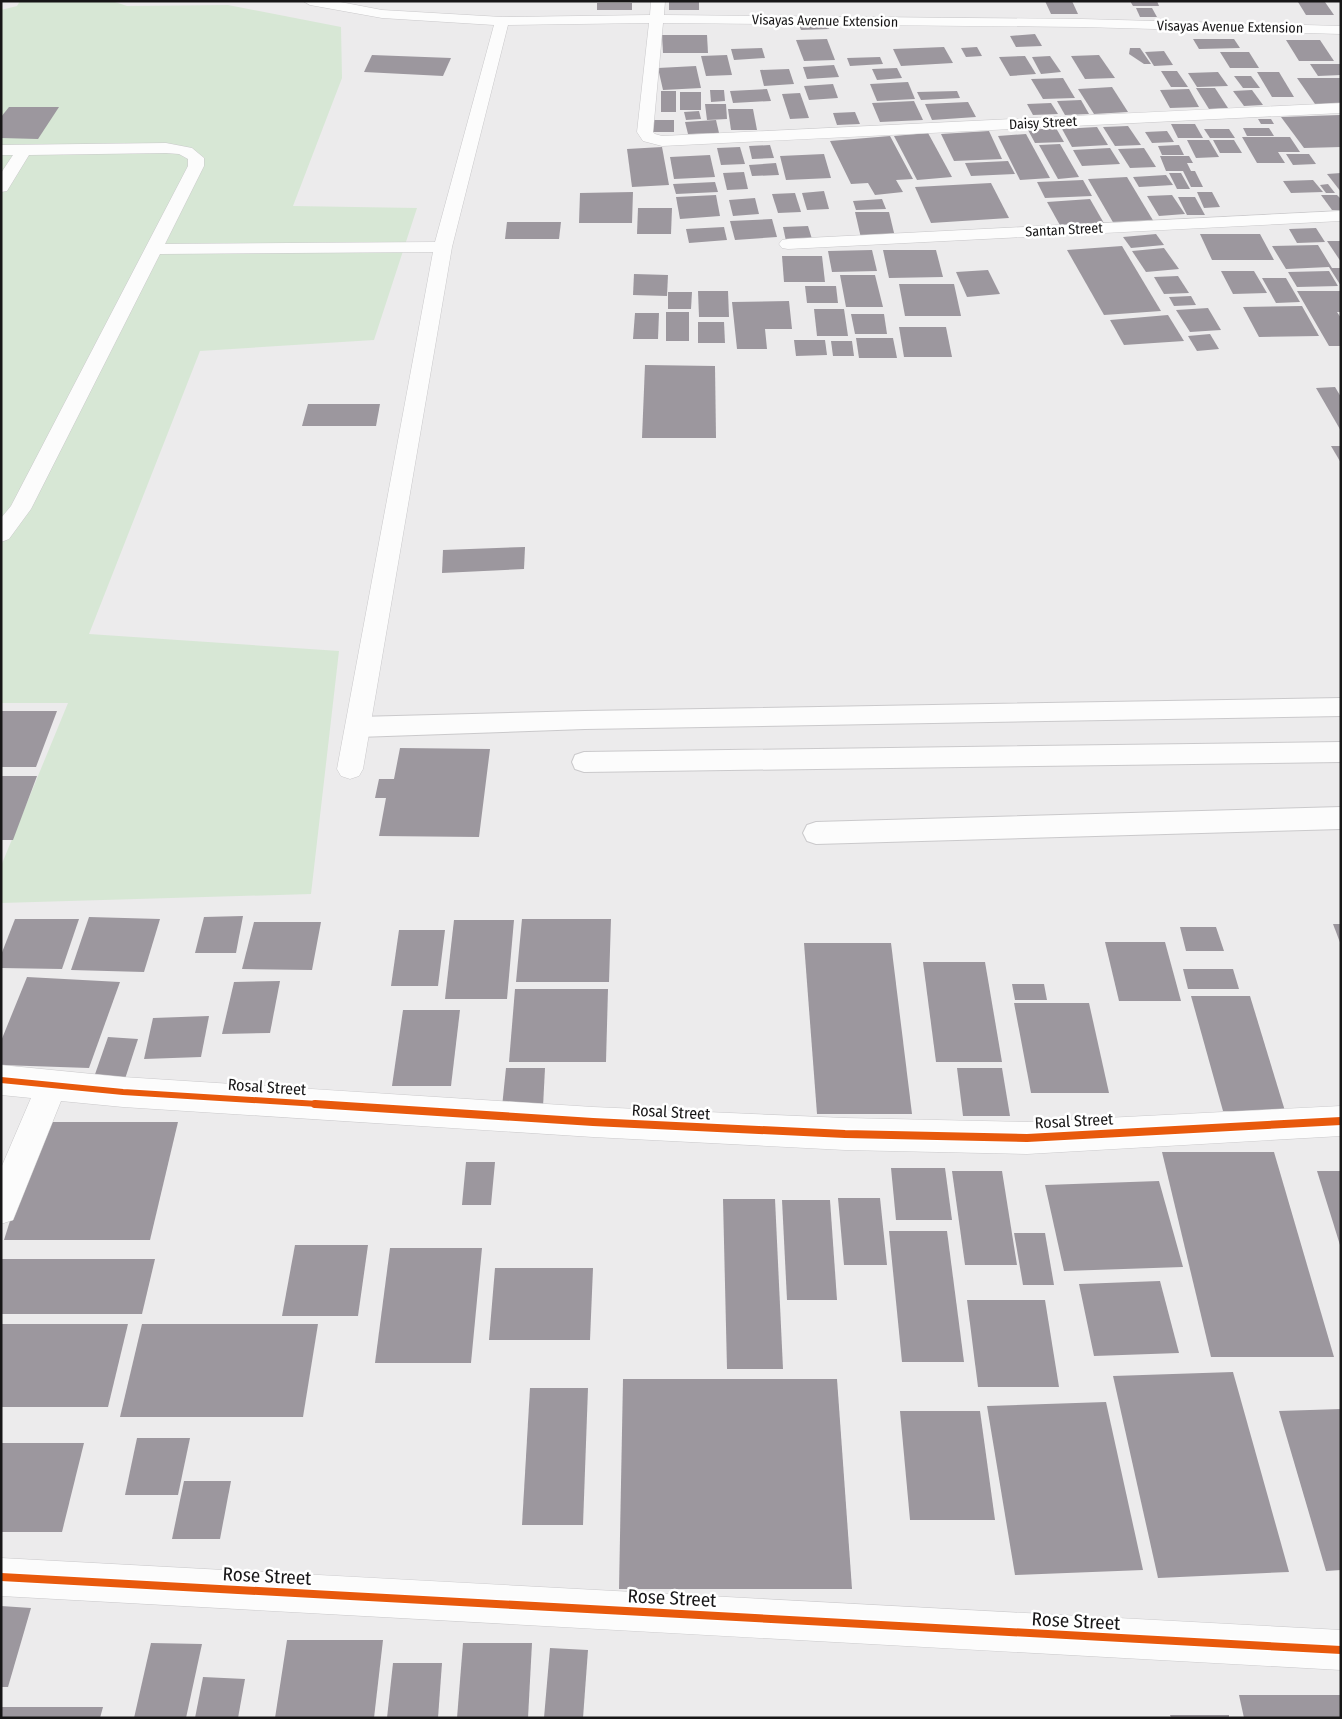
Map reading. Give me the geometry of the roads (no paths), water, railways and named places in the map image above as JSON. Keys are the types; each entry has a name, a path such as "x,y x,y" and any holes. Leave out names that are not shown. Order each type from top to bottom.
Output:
{"street":[{"name":"Visayas Avenue Extension","path":"310,1 382,14 502,21 657,19 1082,24 1341,30"},
{"path":"657,19 658,1"},
{"name":"Daisy Street","path":"657,19 646,132 649,138 662,141 692,142 1341,108"},
{"path":"350,769 443,247 502,21"},
{"path":"1,150 166,148 191,152 196,158 196,166 20,509 7,529 1,534"},
{"path":"1,187 24,150"},
{"name":"Santan Street","path":"788,244 1341,216"},
{"path":"153,249 443,247"},
{"name":"Rosal Street","path":"1,1080 51,1086 593,1122 845,1134 1027,1138 1341,1121"},
{"path":"1,1208 51,1086"},
{"name":"Rose Street","path":"1,1576 1341,1650"}],"lane":[{"path":"358,727 585,720 867,717 1341,707"},
{"path":"867,717 873,758"},
{"path":"584,762 1341,752"},
{"path":"816,833 1341,818"}]}
